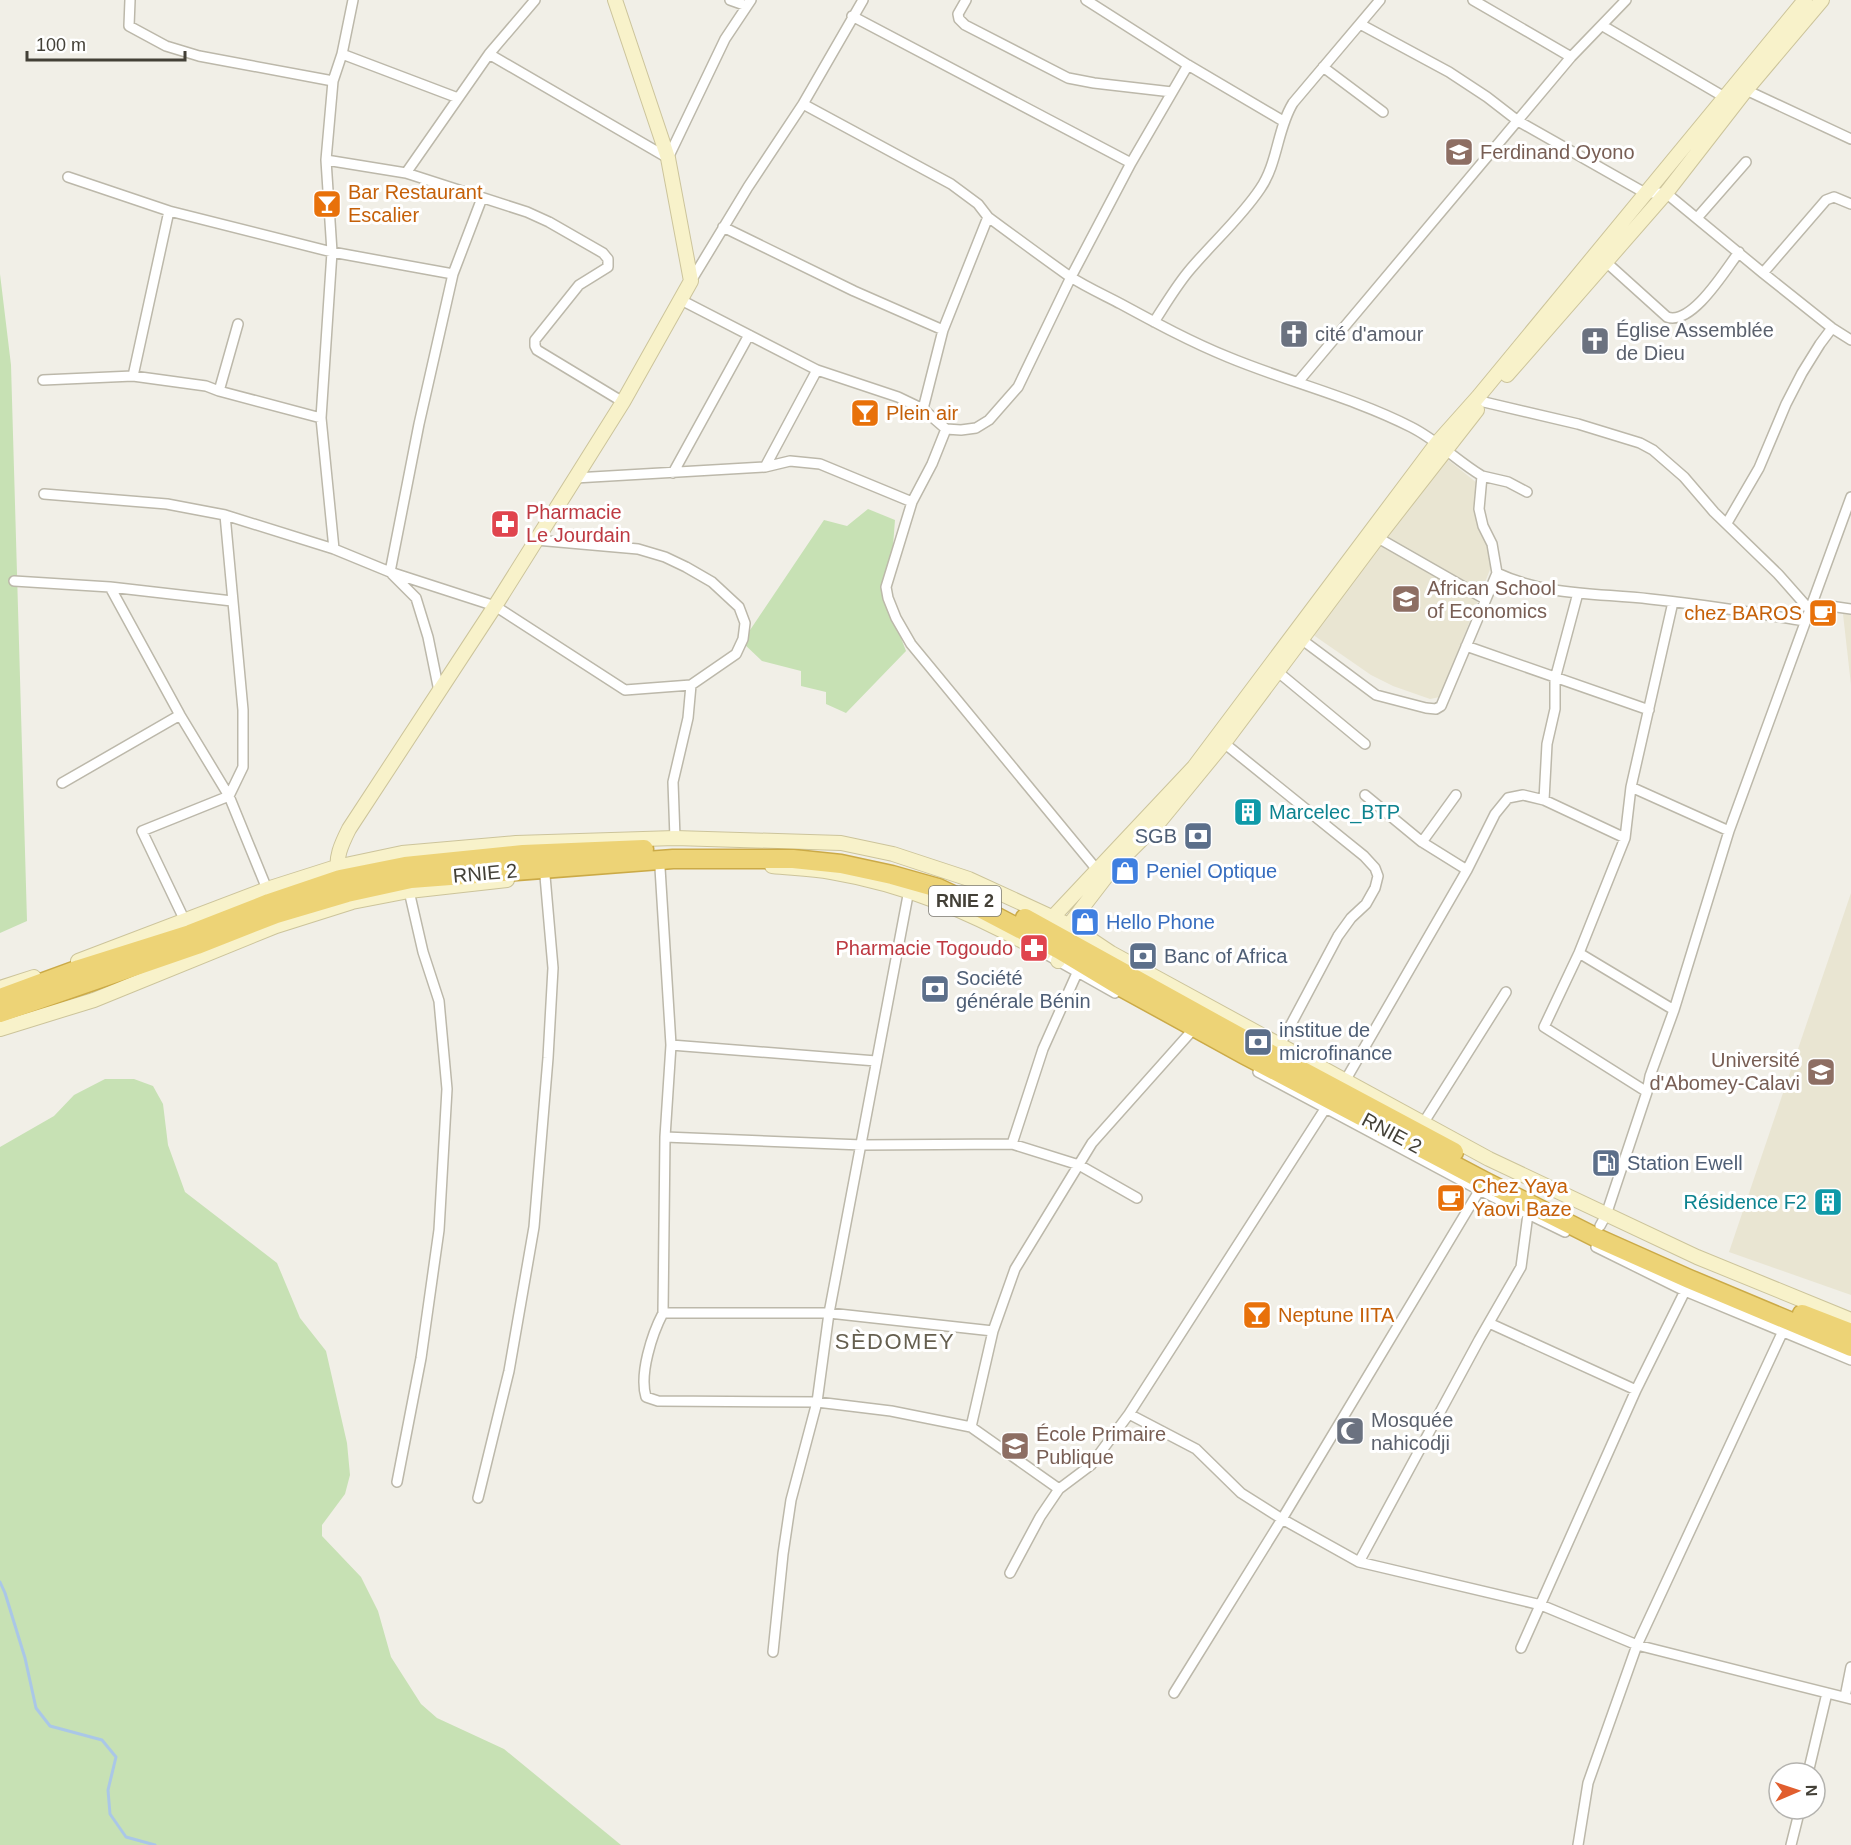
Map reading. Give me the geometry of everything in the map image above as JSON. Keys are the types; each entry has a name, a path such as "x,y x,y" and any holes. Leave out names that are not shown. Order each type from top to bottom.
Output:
{"highway":[{"name":"RNIE 2","path":"0,998 79,969 190,934 268,903 341,880 405,866 579,850 778,849 835,853 890,863 958,885 1055,940 1486,1170 1603,1220 1693,1268 1851,1333"},
{"name":"RNIE 2","path":"0,1013 197,945 276,914 341,880"},
{"name":"RNIE 2","path":"1055,940 1123,988 1482,1186 1617,1247 1851,1347"}],"main road":[{"path":"341,880 341,846 349,829 495,606 623,402 691,280 668,158 615,0"},
{"path":"1442,447 1484,402 1645,193 1805,0"},
{"path":"1055,940 1072,896 1194,767 1298,636 1478,397 1539,330 1606,262 1666,193 1746,90 1822,0"},
{"path":"1055,940 1112,869 1160,821 1224,743 1278,672 1298,636"},
{"path":"0,988 52,971 267,889 341,880 414,852 516,843 675,838 841,843 894,854 969,879 1055,940"},
{"path":"0,1029 94,1000 276,926 352,902 409,891 545,876 660,868 774,866 829,872 909,890 1055,940 1111,953 1603,1220 1851,1320"}],"street":[{"path":"130,0 129,26 166,46 199,56 333,81"},
{"path":"334,549 321,418 332,252 326,160 333,81 342,54 353,0"},
{"path":"406,172 489,54 535,0"},
{"path":"489,54 668,158 725,39 749,3 730,0"},
{"path":"691,280 803,104 863,0"},
{"path":"966,0 958,14 959,19 965,25 1068,78 1172,92"},
{"path":"1086,0 1188,65 1283,121"},
{"path":"1154,322 1187,274 1261,188 1279,141 1283,121 1293,103 1380,0"},
{"path":"1473,0 1571,57"},
{"path":"1298,382 1571,57 1626,0"},
{"path":"852,16 1131,163"},
{"path":"1360,24 1449,72 1518,121 1645,193 1666,193 1832,328 1851,340"},
{"path":"1603,26 1726,98"},
{"path":"342,54 458,98"},
{"path":"681,300 817,370 898,397 923,409 946,429 976,428 989,420 1018,387 1071,277 1131,163 1188,65"},
{"path":"1323,68 1383,112"},
{"path":"1746,90 1851,139"},
{"path":"803,104 951,184 978,204 988,217 1071,277 1154,322 1263,372 1298,382 1374,410 1411,427 1482,476 1508,482 1527,492"},
{"path":"326,160 406,172 527,212 603,253 608,259 608,267 579,285 535,340 535,346 537,350 623,402"},
{"path":"1697,218 1746,162"},
{"path":"68,177 169,211 332,252 453,274"},
{"path":"1763,273 1826,200 1834,197 1851,204"},
{"path":"390,572 419,424 453,274 482,198"},
{"path":"133,376 169,211"},
{"path":"923,409 943,330 988,217"},
{"path":"723,227 854,291 943,330"},
{"path":"1606,262 1667,317 1678,318 1685,315 1705,297 1739,252"},
{"path":"219,391 238,324"},
{"path":"1726,523 1759,468 1802,373 1832,328"},
{"path":"673,473 749,335"},
{"path":"765,467 817,370"},
{"path":"44,380 133,376 206,386 321,418"},
{"path":"1484,402 1578,424 1640,443 1653,450 1693,487 1714,512 1809,609"},
{"path":"946,429 932,464 912,502 893,559 886,587 888,598 911,644 1098,871"},
{"path":"575,478 765,467 790,461 820,464 912,502"},
{"path":"1298,636 1376,695 1436,709 1444,702 1497,573 1492,544 1483,526 1479,509 1482,476"},
{"path":"44,494 167,504 225,515 334,549 390,572 495,606 625,690 691,686 736,654 743,639 745,623 739,607 712,582 665,556 638,549 536,540"},
{"path":"1603,1220 1674,1010 1729,831 1851,497"},
{"path":"185,921 142,831 229,796 243,767 243,710 225,515"},
{"path":"1373,535 1485,598"},
{"path":"390,572 416,598 428,637 439,691"},
{"path":"1497,573 1516,582 1547,590 1673,602 1805,621"},
{"path":"15,581 110,587 232,601"},
{"path":"110,587 180,715 229,796 267,889"},
{"path":"1544,800 1547,744 1555,709 1555,679 1578,593"},
{"path":"1647,1092 1544,1027 1579,953 1625,838 1631,787 1673,602"},
{"path":"1809,609 1823,605 1851,609"},
{"path":"1466,646 1648,710"},
{"path":"1278,672 1365,744"},
{"path":"675,838 673,782 688,718 691,686"},
{"path":"62,783 180,715"},
{"path":"1224,743 1364,856 1376,868 1378,876 1375,888 1366,904 1351,918 1338,936 1280,1045"},
{"path":"1631,787 1729,831"},
{"path":"1365,795 1422,842 1467,870"},
{"path":"1422,842 1456,795"},
{"path":"1345,1081 1467,870 1495,814 1508,798 1523,795 1544,800 1625,838"},
{"path":"660,868 671,1045 665,1137 663,1313 654,1330 642,1386 646,1397 658,1401 817,1402 891,1411 971,1427 1059,1490"},
{"path":"478,1498 509,1371 534,1227 553,968 545,876"},
{"path":"773,1652 791,1500 817,1402 829,1313 909,890"},
{"path":"397,1482 421,1358 439,1230 447,1089 439,1001 423,952 409,891"},
{"path":"1055,940 1077,973 1325,1109 1482,1186 1528,1214 1684,1291 1851,1360"},
{"path":"1579,953 1674,1010"},
{"path":"1012,1144 1043,1049 1077,973"},
{"path":"1424,1122 1506,992"},
{"path":"971,1427 993,1331 1015,1269 1092,1143 1190,1034"},
{"path":"671,1045 876,1061"},
{"path":"1010,1573 1040,1517 1059,1490 1091,1465 1129,1414 1325,1109"},
{"path":"665,1137 862,1145 1012,1144 1079,1165 1137,1198"},
{"path":"1174,1693 1282,1519 1482,1186"},
{"path":"1359,1562 1521,1267 1528,1214"},
{"path":"1521,1648 1636,1390 1684,1291"},
{"path":"663,1313 829,1313 993,1331"},
{"path":"1489,1323 1636,1390"},
{"path":"1578,1845 1588,1783 1637,1645 1783,1331"},
{"path":"1129,1414 1196,1449 1241,1493 1359,1562 1541,1605 1637,1645 1848,1698 1851,1667"},
{"path":"1811,1761 1827,1693"},
{"path":"1791,1845 1797,1821"}],"shaded area":[{"name":"African School of Economics","path":"1442,455 1477,483 1474,499 1477,514 1491,547 1491,567 1440,697 1430,699 1393,686 1371,675 1309,632"},
{"path":"1843,614 1851,615 1851,685"},
{"name":"Université d'Abomey-Calavi","path":"1851,893 1851,1295 1729,1252"}],"green space":[{"path":"0,274 11,365 27,921 0,933"},
{"path":"868,509 895,520 893,546 882,588 906,651 846,713 826,704 826,692 801,686 801,671 762,661 742,642 824,520 847,526"},
{"path":"105,1079 134,1079 153,1086 163,1104 168,1145 185,1192 277,1263 300,1318 326,1351 347,1443 350,1475 345,1494 322,1525 322,1536 361,1577 378,1611 391,1657 421,1704 437,1718 504,1749 621,1845 0,1845 0,1147 54,1116 74,1095"}],"waterway":[{"path":"0,1582 25,1658 36,1708 50,1726 102,1740 116,1757 108,1790 110,1814 126,1837 155,1845"}],"place":[{"name":"Ferdinand Oyono","path":"1459,152"},
{"name":"Bar Restaurant Escalier","path":"327,204"},
{"name":"cité d'amour","path":"1294,334"},
{"name":"Église Assemblée de Dieu","path":"1595,341"},
{"name":"Plein air","path":"865,413"},
{"name":"Pharmacie Le Jourdain","path":"505,524"},
{"name":"African School of Economics","path":"1406,599"},
{"name":"chez BAROS","path":"1823,613"},
{"name":"Marcelec_BTP","path":"1248,812"},
{"name":"SGB","path":"1198,836"},
{"name":"Peniel Optique","path":"1125,871"},
{"name":"Hello Phone","path":"1085,922"},
{"name":"Pharmacie Togoudo","path":"1034,948"},
{"name":"Banc of Africa","path":"1143,956"},
{"name":"Société générale Bénin","path":"935,989"},
{"name":"institue de microfinance","path":"1258,1042"},
{"name":"Université d'Abomey-Calavi","path":"1821,1072"},
{"name":"Station Ewell","path":"1606,1163"},
{"name":"Chez Yaya Yaovi Baze","path":"1451,1198"},
{"name":"Résidence F2","path":"1828,1202"},
{"name":"Neptune IITA","path":"1257,1315"},
{"name":"Mosquée nahicodji","path":"1350,1431"},
{"name":"École Primaire Publique","path":"1015,1446"}],"district":[{"name":"SÈDOMEY","path":"895,1341"}]}
